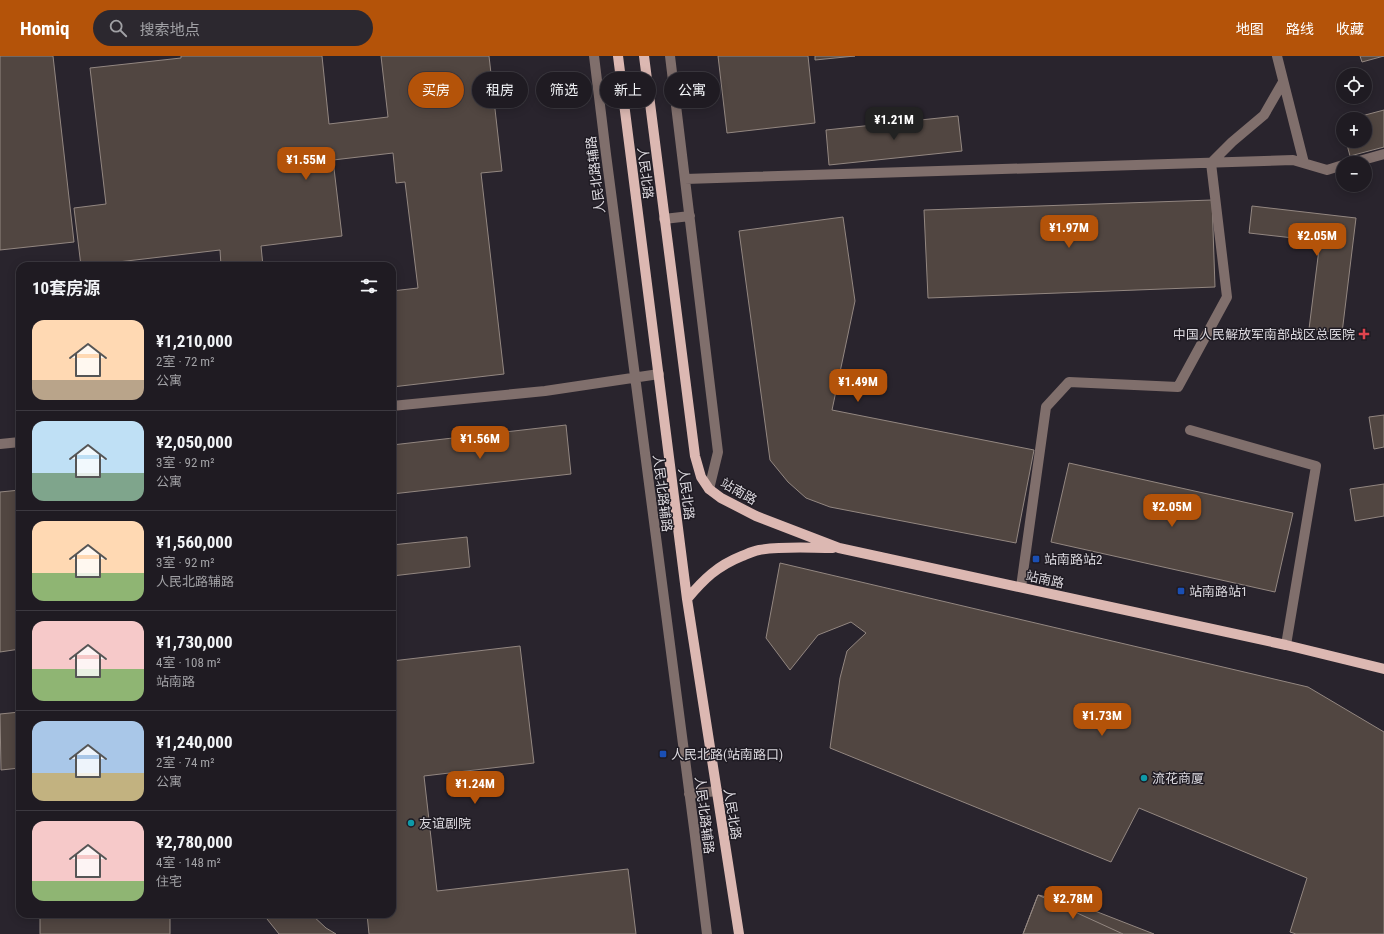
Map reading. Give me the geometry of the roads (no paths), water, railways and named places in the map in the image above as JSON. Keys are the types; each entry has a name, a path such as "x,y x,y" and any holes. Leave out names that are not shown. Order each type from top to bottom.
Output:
{"main road":[{"name":"人民北路","path":"618,56 687,599 739,934"},
{"name":"人民北路","path":"644,56 695,456 701,477 709,489"},
{"name":"站南路","path":"709,489 721,498 756,516 839,548 1286,645 1384,669"},
{"path":"687,599 702,581 718,568 757,550 786,548 839,548"}],"street":[{"name":"人民北路辅路","path":"594,56 706,934"},
{"path":"670,56 718,452 709,489"},
{"path":"1277,56 1304,163"},
{"path":"1211,163 1232,142 1264,115 1283,82"},
{"path":"1372,157 1384,154"},
{"path":"685,179 1293,160 1327,170 1336,167"},
{"path":"1021,587 1046,407 1069,382 1178,387 1227,298 1211,163"},
{"path":"664,219 690,216"},
{"path":"396,406 545,391 659,374"},
{"path":"1190,430 1316,466 1286,645"},
{"path":"0,444 16,442"},
{"path":"689,794 717,791"}],"place":[{"name":"中国人民解放军南部战区总医院","path":"1364,334"},
{"name":"站南路站2","path":"1036,559"},
{"name":"站南路站1","path":"1181,591"},
{"name":"人民北路(站南路口)","path":"663,754"},
{"name":"流花商厦","path":"1144,778"},
{"name":"友谊剧院","path":"411,823"}]}
